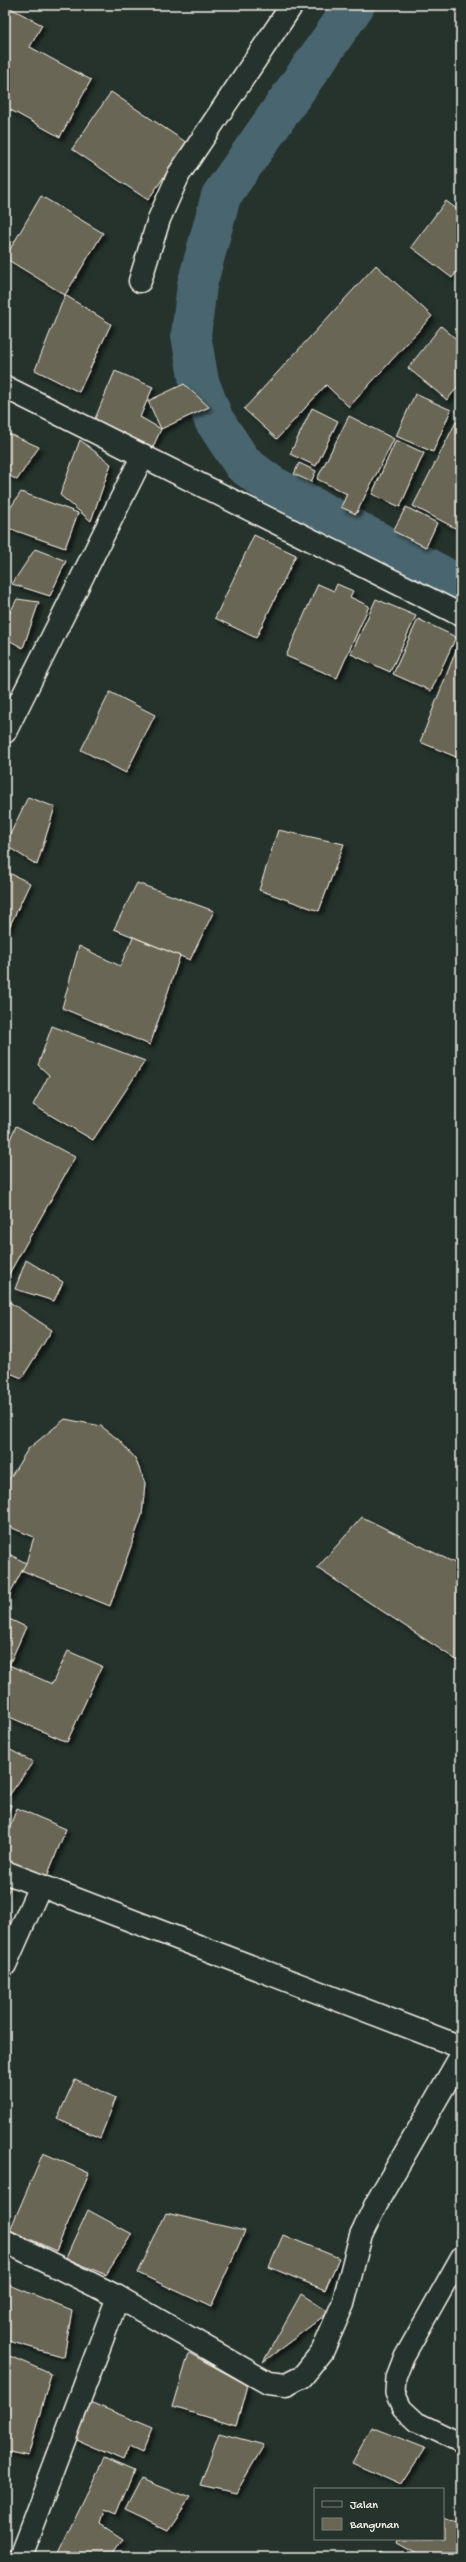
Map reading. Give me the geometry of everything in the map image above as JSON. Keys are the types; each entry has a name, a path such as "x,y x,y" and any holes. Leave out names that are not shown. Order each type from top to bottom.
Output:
{"street":[{"path":"140,281 159,220 179,174 292,5"},
{"path":"5,386 143,455 251,512 384,575 461,615"},
{"path":"5,732 143,455"},
{"path":"5,1872 461,2047"},
{"path":"5,1965 40,1886"},
{"path":"5,2241 118,2297 268,2383 286,2385 302,2377 322,2352 343,2304 361,2235 376,2202 461,2056"},
{"path":"20,2557 118,2297"}],"lane":[{"path":"461,2256 404,2357 396,2378 395,2393 402,2408 417,2422 461,2443"}],"building":[{"path":"5,5 42,25 30,47 91,80 60,137 5,107"},
{"path":"111,92 187,143 148,200 72,149"},
{"path":"41,196 103,233 65,295 5,258"},
{"path":"446,201 461,212 461,266 452,278 411,247"},
{"path":"376,265 432,316 349,407 326,385 277,439 244,409"},
{"path":"65,295 111,324 79,392 35,370"},
{"path":"441,326 461,343 461,383 447,400 408,368"},
{"path":"115,371 153,387 140,417 161,429 153,447 94,421"},
{"path":"184,384 209,407 161,429 148,401"},
{"path":"415,394 451,410 433,452 396,436"},
{"path":"312,408 338,421 316,466 290,454"},
{"path":"349,416 394,439 356,514 341,507 347,494 317,479"},
{"path":"456,422 461,425 461,531 413,506"},
{"path":"5,432 39,447 17,480 5,473"},
{"path":"80,440 111,464 91,521 60,495"},
{"path":"396,440 424,453 400,507 372,494"},
{"path":"299,463 316,471 311,482 294,474"},
{"path":"21,492 78,513 65,548 5,527 5,516"},
{"path":"406,507 437,523 426,547 393,531"},
{"path":"254,535 296,555 256,638 215,618"},
{"path":"35,549 66,561 50,596 12,584"},
{"path":"318,584 334,591 337,584 353,591 350,597 369,606 337,678 286,656"},
{"path":"17,599 39,602 23,648 5,638 5,622"},
{"path":"376,599 416,616 390,672 351,654"},
{"path":"418,619 456,637 431,691 393,674"},
{"path":"457,648 461,649 461,759 420,742"},
{"path":"110,692 155,715 126,773 81,750"},
{"path":"28,797 55,807 37,865 5,845"},
{"path":"278,830 344,844 319,911 259,890"},
{"path":"5,871 30,883 5,936"},
{"path":"137,883 214,911 190,960 114,929"},
{"path":"133,937 180,956 150,1045 62,1008 79,946 120,966"},
{"path":"52,1026 145,1061 93,1140 33,1105 49,1075 38,1065"},
{"path":"16,1126 75,1157 5,1281 5,1150"},
{"path":"26,1260 63,1282 54,1301 15,1289"},
{"path":"5,1299 52,1330 22,1378 5,1371"},
{"path":"65,1419 101,1426 119,1440 135,1458 145,1483 142,1515 110,1606 21,1570 26,1563 34,1537 5,1525 5,1486 28,1449"},
{"path":"362,1517 461,1566 461,1663 317,1568"},
{"path":"5,1552 26,1563 7,1599 5,1598"},
{"path":"5,1617 26,1627 9,1665 52,1684 68,1651 102,1666 67,1742 5,1715"},
{"path":"5,1747 33,1762 8,1797 5,1796"},
{"path":"5,1803 11,1805 5,1821"},
{"path":"17,1808 66,1829 46,1879 5,1862 5,1839"},
{"path":"5,1885 10,1887 5,1899"},
{"path":"75,2079 116,2098 100,2138 57,2119"},
{"path":"43,2153 89,2173 56,2251 10,2230"},
{"path":"88,2210 132,2234 106,2275 66,2258"},
{"path":"166,2213 245,2231 211,2307 138,2273"},
{"path":"283,2235 339,2258 325,2290 269,2267"},
{"path":"7,2284 72,2310 64,2357 5,2340 5,2294"},
{"path":"301,2294 329,2312 263,2362"},
{"path":"189,2353 247,2385 236,2426 173,2407"},
{"path":"5,2354 51,2374 28,2456 5,2451"},
{"path":"85,2400 152,2428 142,2452 129,2446 123,2460 70,2437"},
{"path":"372,2427 425,2448 401,2485 352,2463"},
{"path":"219,2433 264,2445 236,2493 200,2485"},
{"path":"104,2458 134,2471 116,2515 104,2510 100,2524 123,2539 111,2557 56,2557"},
{"path":"141,2479 190,2498 168,2530 125,2510"},
{"path":"444,2519 461,2526 461,2557 424,2557 397,2542 398,2540 444,2540"},
{"path":"381,2551 392,2557 379,2557"}],"waterway":[{"path":"355,5 221,196 197,285 191,335 199,382 214,420 243,464 271,485 461,586"}]}
